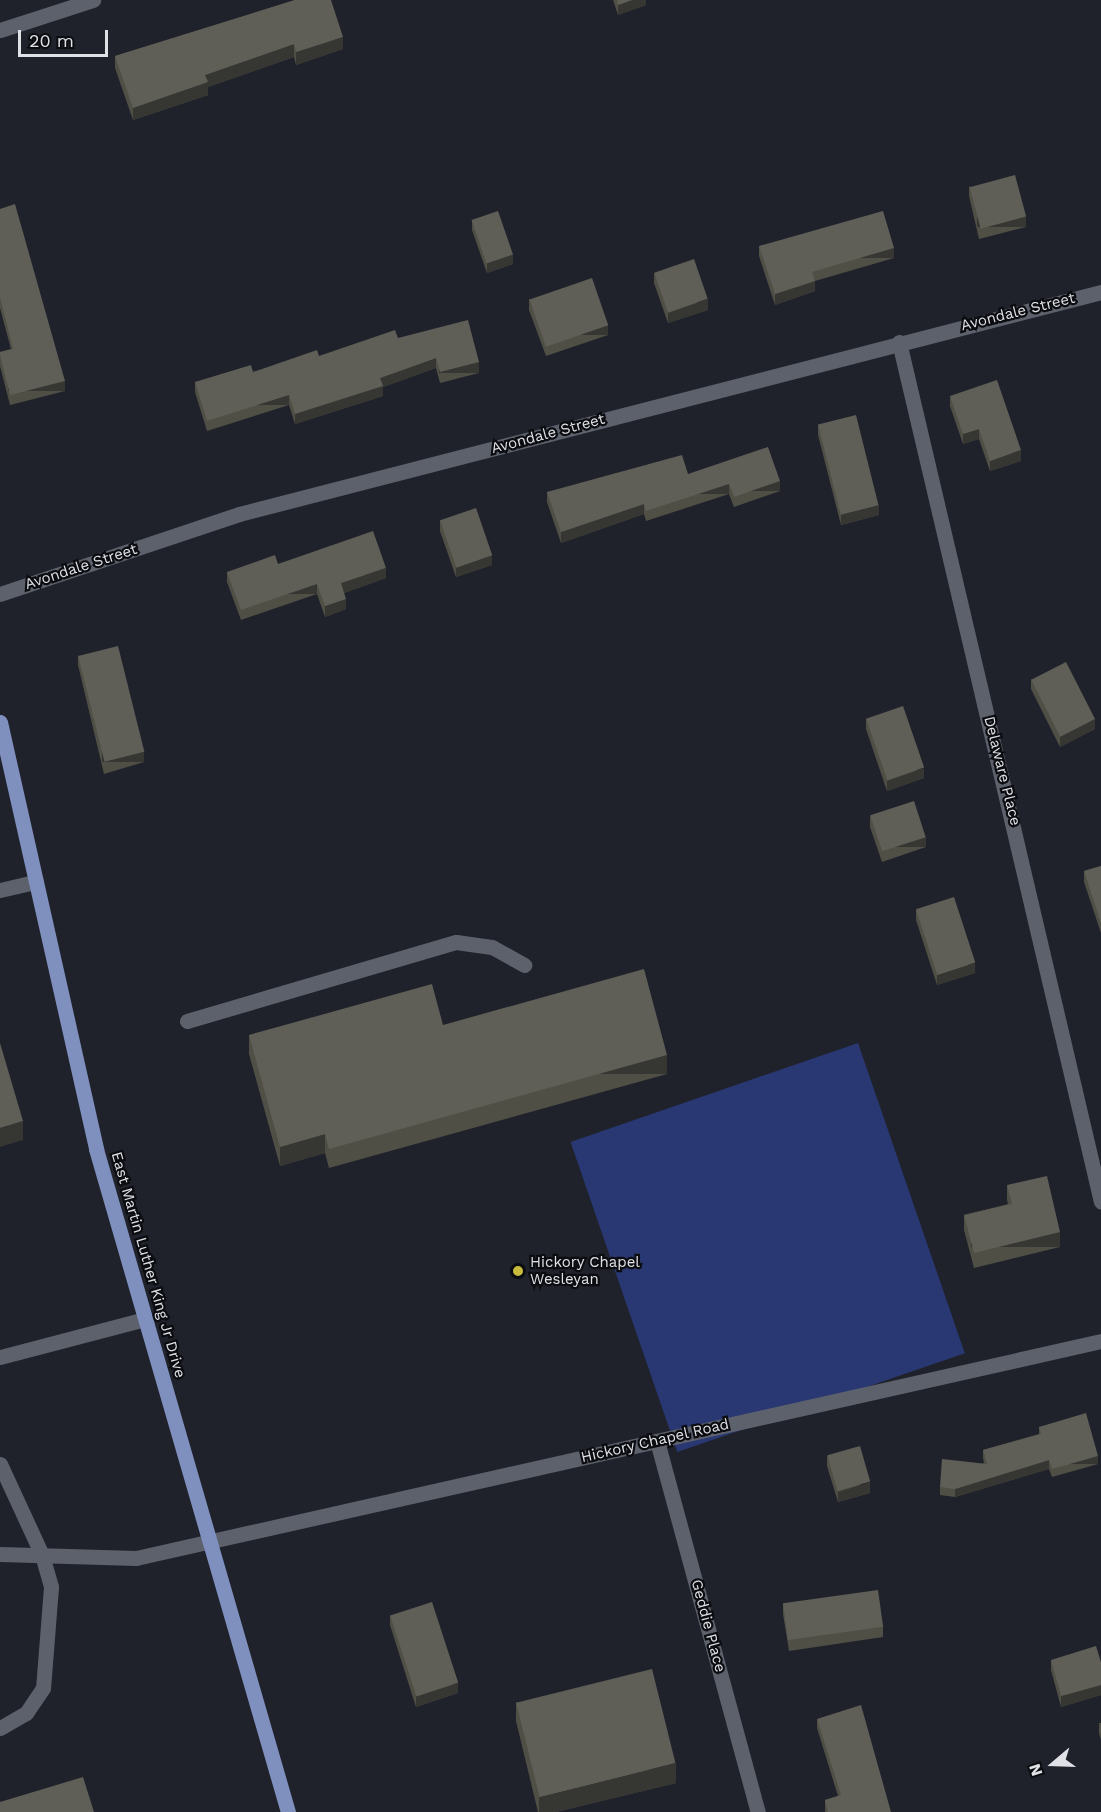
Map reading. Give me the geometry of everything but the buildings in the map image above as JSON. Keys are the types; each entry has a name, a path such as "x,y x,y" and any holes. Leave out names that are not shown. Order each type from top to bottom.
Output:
{"main road":[{"name":"East Martin Luther King Jr Drive","path":"0,722 96,1149 288,1812"}],"street":[{"path":"0,30 93,0"},
{"name":"Avondale Street","path":"0,594 239,514 899,342 1101,292"},
{"name":"Delaware Place","path":"899,342 1101,1202"},
{"path":"0,890 36,882"},
{"path":"187,1021 456,942 492,946 524,965"},
{"path":"0,1357 145,1319"},
{"name":"Hickory Chapel Road","path":"0,1554 136,1558 1101,1341"},
{"name":"Geddie Place","path":"657,1441 758,1812"},
{"path":"0,1464 42,1555 51,1587 43,1688 26,1713 0,1728"}],"shaded area":[{"path":"858,1043 965,1353 677,1452 571,1142"}],"place":[{"name":"Hickory Chapel Wesleyan","path":"518,1271"}]}
